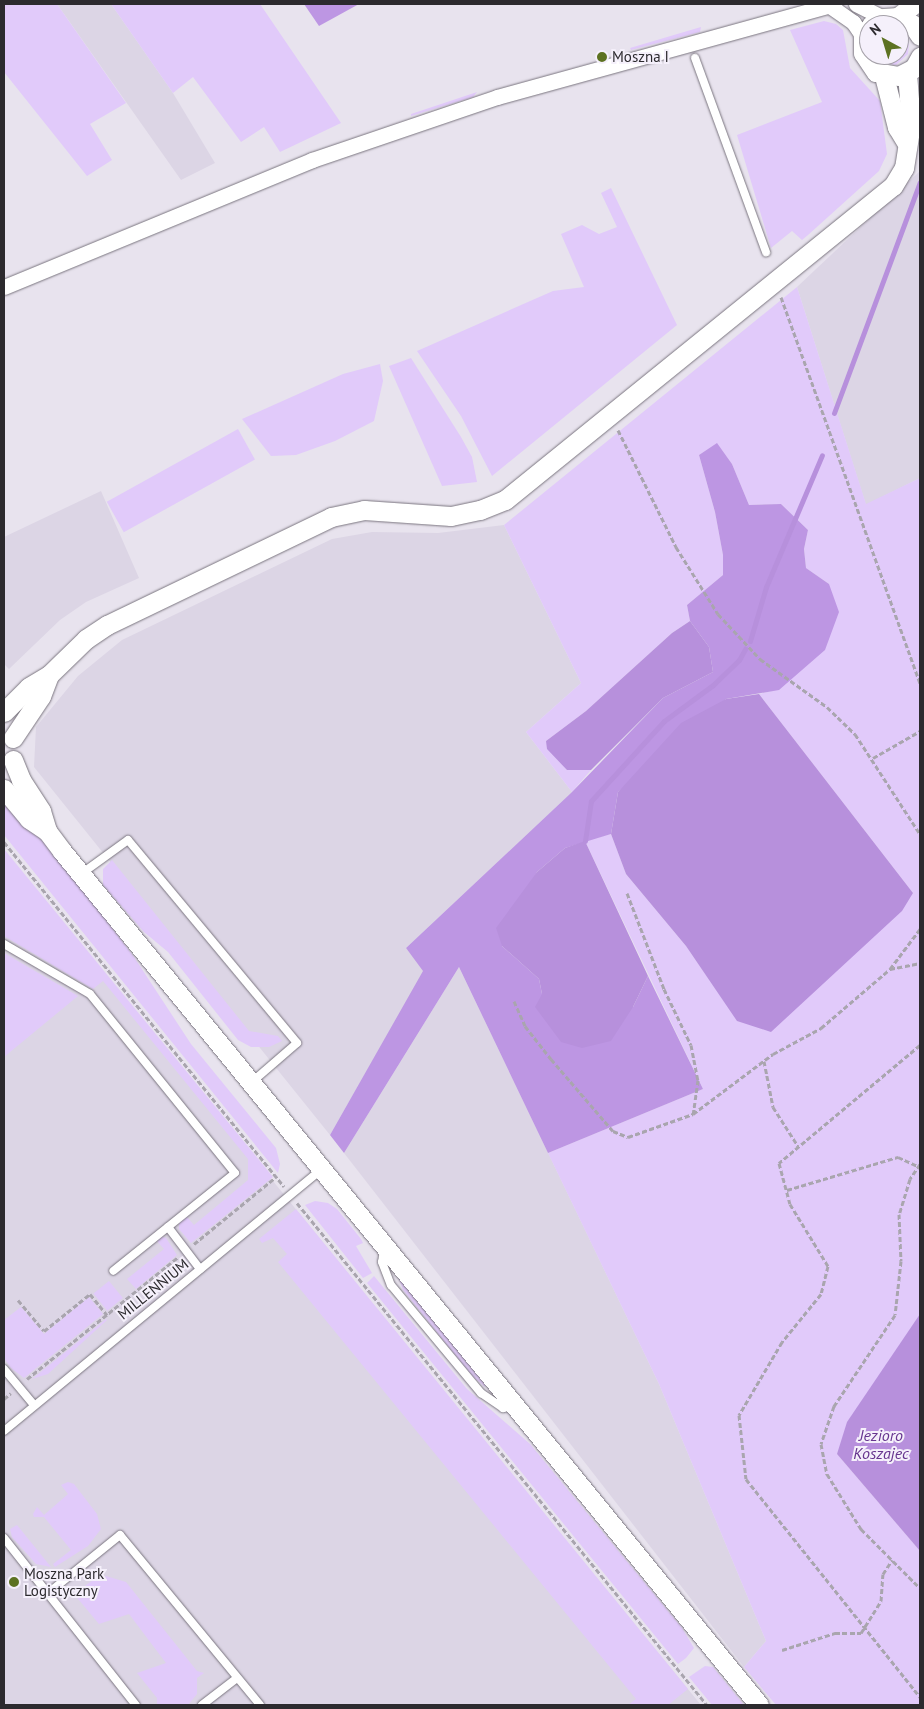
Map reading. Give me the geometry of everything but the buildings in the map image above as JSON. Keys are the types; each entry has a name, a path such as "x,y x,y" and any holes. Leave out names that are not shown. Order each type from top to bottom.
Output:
{"street":[{"path":"856,4 867,15"},
{"path":"895,15 914,4"},
{"path":"4,287 312,160 497,97 832,5 853,22 859,23"},
{"path":"909,24 912,24 920,36"},
{"path":"884,76 907,73 920,57"},
{"path":"870,65 884,76 897,127 906,142"},
{"path":"4,712 29,687 49,675 86,639 107,625 332,517 364,510 451,516 480,510 505,500 612,416 893,186 904,168 906,142 911,124 907,73"},
{"path":"49,675 41,696 8,732 8,766 48,831 81,874 759,1705"},
{"path":"4,789 29,819 48,831"}],"lane":[{"path":"695,58 766,252"},
{"path":"81,874 128,840 297,1042 252,1082"},
{"path":"4,944 90,994 235,1173 113,1271"},
{"name":"MILLENNIUM","path":"4,1431 322,1169"},
{"path":"168,1227 200,1268"},
{"path":"4,1369 34,1405"},
{"path":"47,1594 120,1535 260,1705"},
{"path":"4,1538 136,1705"},
{"path":"202,1705 237,1678"}],"path":[{"path":"776,281 920,684"},
{"path":"612,416 676,547 718,614 760,660 827,707 874,758 898,804 920,834"},
{"path":"874,758 920,731"},
{"path":"4,842 707,1705"},
{"path":"628,893 664,989 691,1045 698,1080 693,1114"},
{"path":"514,1001 525,1026 551,1059 613,1131 628,1136 693,1114 764,1061 821,1028 890,969 920,928"},
{"path":"890,969 920,963"},
{"path":"920,1046 779,1163 790,1204 828,1266 821,1294 782,1342 739,1415 746,1479 920,1698"},
{"path":"764,1061 773,1107 798,1146"},
{"path":"787,1190 898,1157 919,1165 910,1179 899,1214 901,1261 895,1315 834,1406 821,1444 827,1474 861,1529 920,1588"},
{"path":"4,1398 276,1177"},
{"path":"18,1300 44,1331 90,1294 107,1315"},
{"path":"782,1650 835,1633 861,1633 881,1601 883,1574 892,1560"}],"shaded area":[{"path":"4,4 57,4 126,103 90,124 112,160 87,176 4,72"},
{"path":"57,4 111,4 173,93 215,163 181,180"},
{"path":"111,4 260,4 341,123 280,152 264,127 241,142 193,77 173,93"},
{"path":"304,4 359,4 319,26"},
{"path":"824,21 836,24 843,30 850,68 880,101 887,154 879,171 802,240 792,231 771,248 737,135 822,102 790,30"},
{"path":"701,27 700,32 631,50 630,48"},
{"path":"477,92 473,97 411,116 411,114"},
{"path":"920,171 920,478 866,505 797,287"},
{"path":"611,188 677,325 492,476 461,416 417,351 553,291 584,287 561,234 582,225 599,234 617,227 601,193"},
{"path":"797,287 866,504 920,478 920,1314 837,1454 920,1551 920,1705 776,1705 744,1667 766,1641 659,1384 548,1153 703,1089 585,841 611,834 626,874 686,946 737,1020 913,893 759,694 779,689 829,584 806,568 804,549 808,530 781,504 749,505 732,464 717,444 699,455 715,512 723,555 723,575 687,605 690,621 672,633 586,711 546,741 567,770 591,770 572,792 526,732 581,683 504,525"},
{"path":"411,358 472,457 477,482 442,486 389,366"},
{"path":"380,364 383,381 374,421 335,441 296,455 271,456 242,419 343,374"},
{"path":"238,429 255,460 124,532 107,502"},
{"path":"717,443 732,464 749,505 781,504 808,530 804,549 806,568 829,584 839,612 825,650 779,690 726,699 618,792 611,834 565,848 537,872 502,946 539,979 542,994 633,1007 648,976 703,1089 548,1153 459,967 344,1153 330,1135 423,971 406,948 572,792 663,698 713,672 709,647 690,621 687,605 723,575 723,555 715,512 699,455"},
{"path":"101,491 139,578 86,602 60,620 9,669 4,664 4,537"},
{"path":"504,525 581,683 526,732 572,792 406,948 424,971 330,1135 34,767 36,727 78,676 122,640 332,539 372,532 438,533"},
{"path":"4,798 62,862 134,957 191,1044 276,1148 280,1164 278,1173 4,835"},
{"path":"4,849 273,1177 191,1243 179,1229 179,1221 186,1216 194,1225 248,1180 248,1159 103,981 93,989 4,936"},
{"path":"4,851 532,1499 701,1705 4,1705"},
{"path":"112,860 249,1031 278,1036 282,1041 269,1047 251,1047 238,1040 168,952 144,932 103,885 103,869"},
{"path":"4,953 78,996 4,1057"},
{"path":"459,967 659,1384 766,1641 744,1667 344,1153"},
{"path":"315,1201 328,1203 337,1209 361,1239 363,1243 356,1246 372,1273 363,1278 305,1205"},
{"path":"296,1209 688,1689 668,1705 628,1705 636,1699 278,1262 287,1254 273,1238 262,1243 259,1239"},
{"path":"160,1236 166,1238 177,1255 136,1289 127,1279 164,1249 156,1240"},
{"path":"374,1276 467,1389 530,1444 682,1628 694,1648 686,1658 678,1664 367,1283"},
{"path":"398,1277 485,1384 485,1387 471,1375 403,1290"},
{"path":"109,1281 123,1298 107,1311 93,1294"},
{"path":"89,1297 103,1314 24,1378 11,1368 4,1358 4,1320 21,1307 44,1334"},
{"path":"106,1319 48,1374 32,1379"},
{"path":"68,1482 74,1484 97,1514 101,1529 88,1546 55,1567 53,1564 71,1550 44,1517 34,1517 33,1514 37,1507 44,1515 68,1494 61,1485"},
{"path":"17,1525 51,1567 36,1564 12,1537 10,1529"},
{"path":"106,1576 126,1582 197,1671 204,1673 197,1678 197,1694 188,1705 157,1705 157,1698 137,1673 166,1663 129,1614 99,1624 74,1594 93,1580"},
{"path":"705,1666 713,1667 744,1705 712,1705 689,1677"}],"water":[{"path":"690,621 709,647 713,672 663,698 591,770 567,770 547,749 546,741 586,711 672,633"},
{"path":"759,694 913,893 902,911 771,1032 737,1021 686,946 626,874 611,834 618,792 681,723 726,699"},
{"path":"585,841 648,976 633,1007 611,1041 582,1048 561,1042 535,1007 542,994 539,979 502,946 496,928 537,872 565,848"},
{"name":"Jezioro Koszajec","path":"920,1314 920,1551 837,1454 847,1422"}],"waterway":[{"path":"834,413 920,182"},
{"path":"750,641 766,587 822,455"},
{"path":"585,841 591,801 664,721 713,685 739,660 745,649"}],"place":[{"name":"Moszna I","path":"602,57"},
{"name":"Moszna Park Logistyczny","path":"14,1582"}]}
